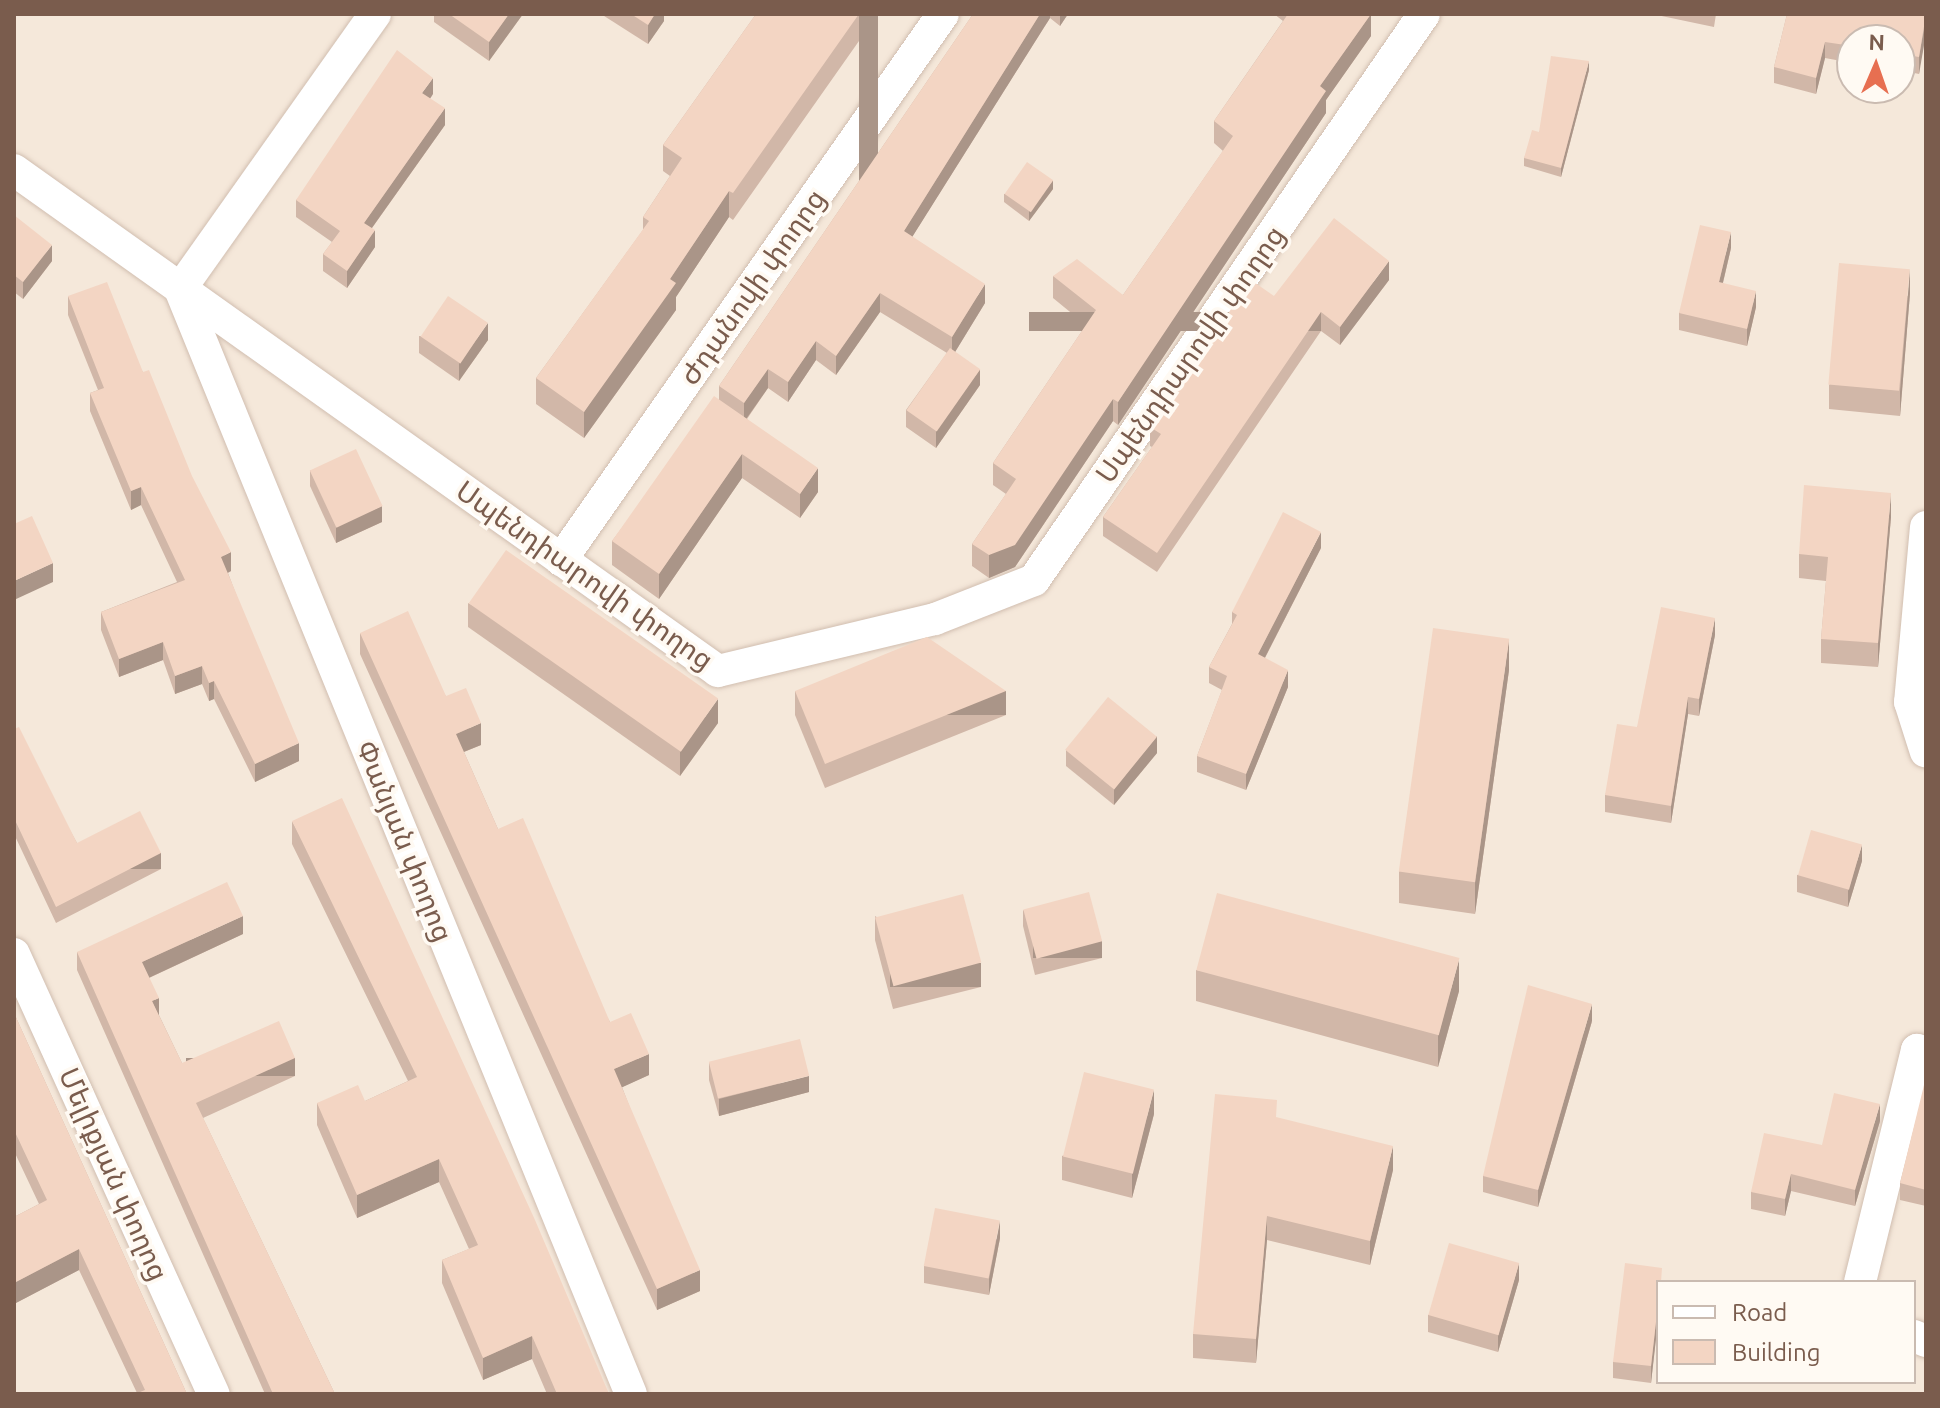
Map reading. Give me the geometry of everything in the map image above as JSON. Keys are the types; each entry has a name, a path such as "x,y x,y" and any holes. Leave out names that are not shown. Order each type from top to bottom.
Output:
{"street":[{"path":"180,289 375,14"},
{"name":"Ժդանովի փողոց","path":"561,560 943,14"},
{"name":"Սպենդիարովի փողոց","path":"14,170 718,671 935,619 1034,580 1424,14"},
{"name":"Փանյան փողոց","path":"180,289 631,1394"},
{"path":"1926,527 1910,702 1926,752"},
{"name":"Մելիքյան փողոց","path":"14,954 214,1394"},
{"path":"1860,1280 1917,1050 1926,1052"}],"shaded area":[{"path":"14,14 1926,14 1926,1394 14,1394"}],"building":[{"path":"449,14 509,14 489,42"},
{"path":"631,14 655,14 648,25"},
{"path":"756,14 859,14 733,193 729,191 670,279 676,283 584,412 536,378 649,221 643,217 682,158 663,145"},
{"path":"973,14 1040,14 904,231 985,284 952,337 880,293 836,356 816,341 788,382 768,369 744,403 719,386"},
{"path":"1288,14 1371,14 1320,86 1326,91 1118,402 1113,399 1015,545 989,555 972,544 1016,479 993,463 1096,310 1053,276 1077,259 1123,295 1233,136 1214,121"},
{"path":"1787,14 1926,14 1919,57 1916,57 1916,24 1836,24 1836,44 1825,42 1816,78 1774,67"},
{"path":"397,50 433,78 422,93 445,108 364,223 375,230 347,271 323,254 340,231 296,200"},
{"path":"1551,56 1589,61 1561,168 1524,158 1532,130 1539,132"},
{"path":"1027,162 1053,180 1031,212 1005,194"},
{"path":"14,215 52,245 23,282 14,275"},
{"path":"1334,218 1389,261 1340,327 1321,312 1157,553 1103,517 1161,434 1150,427 1251,280 1274,296"},
{"path":"1700,225 1731,232 1719,282 1756,291 1747,329 1679,313"},
{"path":"1839,263 1910,269 1899,391 1828,385"},
{"path":"107,282 143,372 149,370 192,476 231,552 221,557 299,743 255,764 214,681 209,683 202,666 175,676 163,642 119,659 101,612 185,580 141,487 131,491 90,393 104,388 68,296"},
{"path":"448,296 488,323 460,363 421,337"},
{"path":"950,348 980,369 937,431 906,410"},
{"path":"714,396 818,468 800,494 742,454 659,574 612,541"},
{"path":"356,449 383,506 336,528 310,471"},
{"path":"1804,485 1891,493 1878,643 1821,639 1828,557 1799,554"},
{"path":"1283,512 1321,532 1258,654 1288,670 1246,774 1197,756 1227,676 1209,667 1237,615 1232,612"},
{"path":"32,516 53,563 14,581 14,524"},
{"path":"506,550 718,699 681,752 469,603"},
{"path":"1661,607 1715,618 1699,699 1688,697 1671,806 1605,795 1617,724 1637,727"},
{"path":"408,611 446,696 466,688 481,723 456,734 498,829 523,818 610,1022 631,1013 649,1054 614,1069 700,1270 657,1289 360,633"},
{"path":"1433,628 1509,639 1475,882 1399,872"},
{"path":"927,637 1006,691 825,764 795,691"},
{"path":"1108,697 1157,737 1114,789 1065,750"},
{"path":"19,727 77,843 140,811 161,853 56,907 14,818 14,729"},
{"path":"342,798 535,1220 609,1394 557,1394 532,1336 483,1358 442,1260 478,1245 439,1159 357,1195 317,1103 358,1085 365,1101 417,1077 292,821"},
{"path":"1811,830 1862,845 1849,890 1798,875"},
{"path":"227,882 243,916 142,962 159,998 152,1001 182,1063 279,1021 295,1058 196,1103 335,1394 273,1394 77,952"},
{"path":"1089,892 1102,941 1037,959 1023,910"},
{"path":"1217,893 1459,958 1439,1035 1196,970"},
{"path":"963,894 981,963 893,986 875,918"},
{"path":"1528,985 1592,1004 1538,1190 1483,1176"},
{"path":"14,1013 187,1394 135,1394 145,1390 79,1249 14,1283 14,1217 47,1200 14,1130"},
{"path":"800,1039 809,1076 718,1099 709,1062"},
{"path":"1084,1072 1154,1089 1133,1174 1063,1156"},
{"path":"1926,1081 1926,1190 1900,1183"},
{"path":"1834,1093 1880,1104 1855,1190 1791,1174 1785,1199 1751,1192 1764,1133 1822,1145"},
{"path":"1215,1094 1277,1100 1276,1117 1393,1146 1370,1241 1267,1216 1256,1339 1193,1334"},
{"path":"935,1208 1000,1221 989,1279 924,1266"},
{"path":"1449,1243 1519,1263 1498,1335 1428,1315"},
{"path":"1625,1263 1662,1268 1661,1280 1656,1280 1656,1322 1651,1366 1613,1362"}]}
